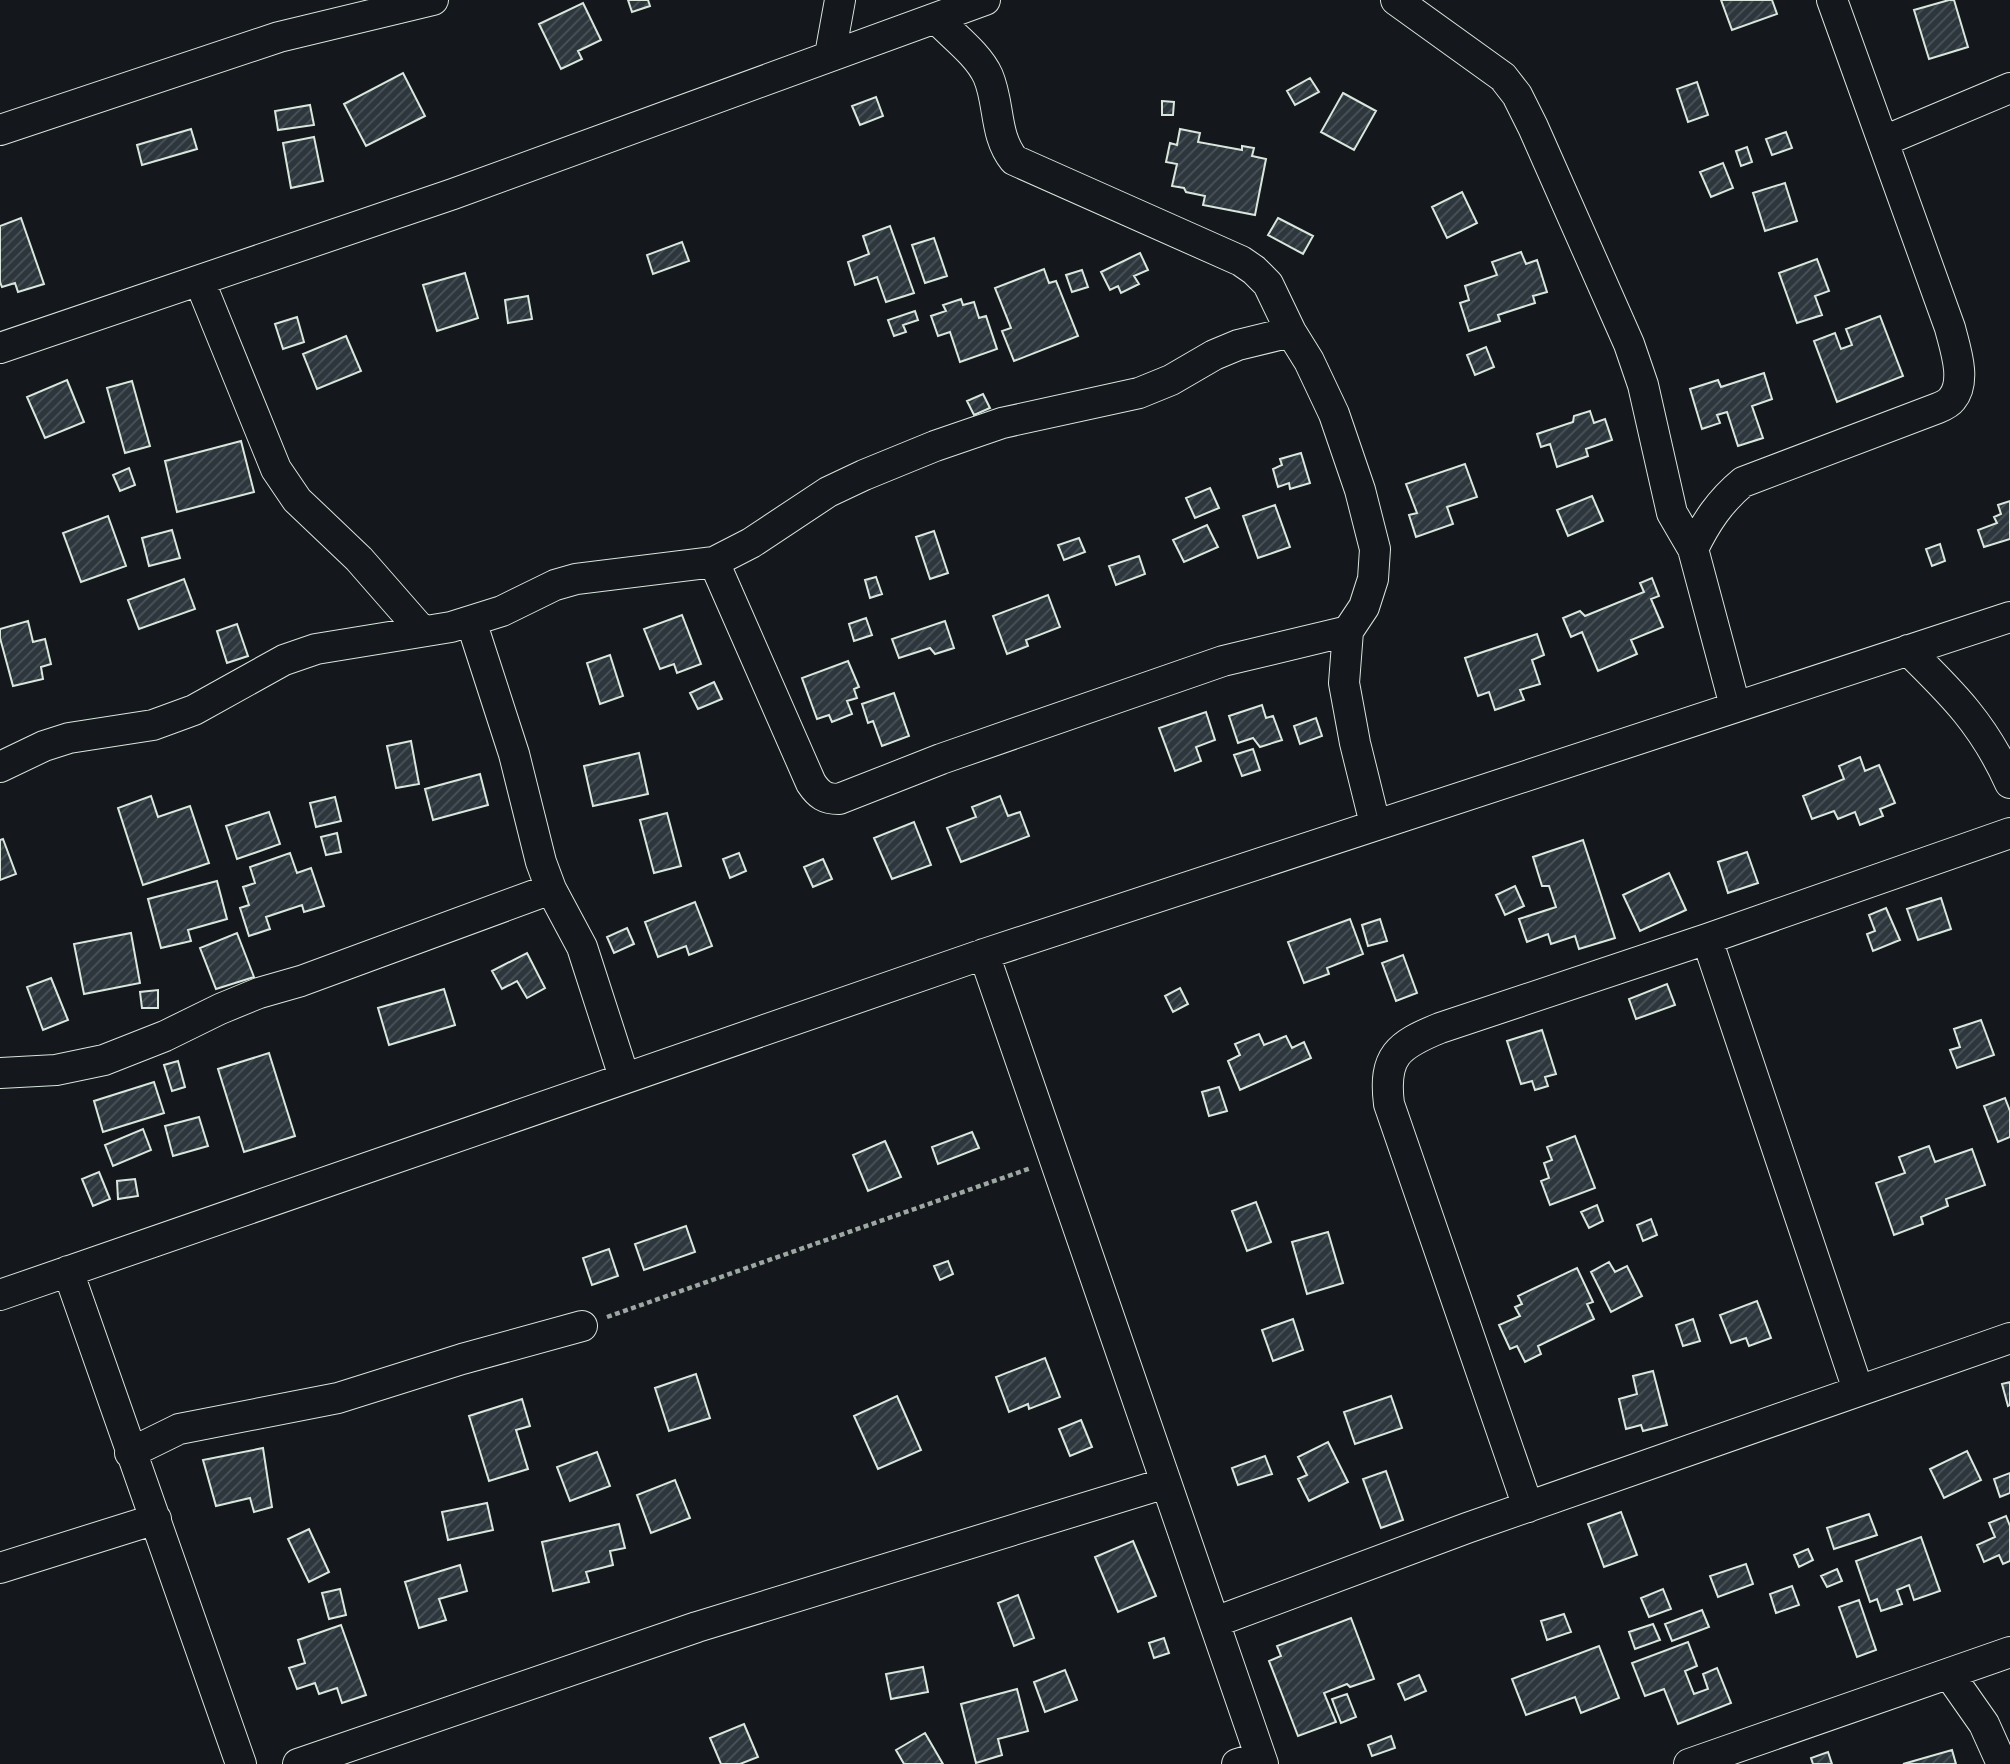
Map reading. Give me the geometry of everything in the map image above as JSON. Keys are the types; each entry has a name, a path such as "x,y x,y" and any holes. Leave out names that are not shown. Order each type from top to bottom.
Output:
{"street":[{"path":"830,55 840,0"},
{"path":"0,348 479,185 985,0"},
{"path":"1396,0 1503,77 1517,95 1564,193 1629,344 1643,386 1672,513 1693,549 1735,706"},
{"path":"1693,549 1707,520 1743,482 1938,408 1952,400 1958,388 1959,371 1950,328 1832,0"},
{"path":"0,130 279,37 421,2"},
{"path":"937,19 981,65 988,76 1000,135 1014,160 1241,261 1268,284 1334,414 1360,490 1375,550 1373,579 1364,607 1348,631 1344,683 1347,708 1375,824"},
{"path":"1884,141 2010,88"},
{"path":"200,282 275,469 297,500 359,559 422,631"},
{"path":"0,766 69,738 153,725 194,710 284,660 316,649 471,621 502,611 555,585 576,579 713,562 751,543 828,492 935,446 1002,423 1139,393 1171,380 1213,355 1238,345 1291,332"},
{"path":"713,562 811,783 817,793 828,799 839,799 941,759 1223,661 1348,631"},
{"path":"0,1295 984,954 2010,617"},
{"path":"471,621 514,754 541,862 551,889 582,947 624,1077"},
{"path":"1908,650 1955,695 1976,721 2010,783"},
{"path":"1528,1507 1389,1104 1387,1088 1392,1058 1417,1037 1440,1028 1707,939 2010,833"},
{"path":"0,1073 56,1070 104,1060 165,1037 259,993 301,981 551,889"},
{"path":"1707,939 1858,1390"},
{"path":"984,954 1215,1622 1253,1762"},
{"path":"68,1271 241,1764"},
{"path":"130,1453 179,1429 338,1398 462,1359 582,1326"},
{"path":"1215,1622 1528,1507 2010,1338"},
{"path":"298,1764 697,1627 1166,1483"},
{"path":"0,1568 156,1518"},
{"path":"1689,1764 2010,1652"},
{"path":"1949,1674 1984,1724 2002,1764"}],"path":[{"path":"582,1326 1055,1160"}],"building":[{"path":"628,0 648,0 650,6 632,12"},
{"path":"1721,0 1772,0 1777,14 1732,30"},
{"path":"1954,0 1968,47 1929,59 1914,10"},
{"path":"583,3 601,40 578,51 582,59 561,69 539,24"},
{"path":"403,73 425,116 366,146 344,104"},
{"path":"1310,78 1319,92 1295,105 1287,91"},
{"path":"1697,82 1708,115 1688,122 1677,89"},
{"path":"1343,93 1376,111 1354,150 1321,132"},
{"path":"876,97 883,116 860,125 852,106"},
{"path":"1162,101 1174,102 1173,115 1162,115"},
{"path":"310,105 314,125 278,130 275,111"},
{"path":"191,129 197,149 142,165 137,145"},
{"path":"1180,129 1200,133 1198,142 1242,150 1242,146 1254,148 1252,156 1266,159 1255,215 1203,205 1205,196 1172,186 1177,164 1166,162 1170,143 1177,145"},
{"path":"1786,132 1792,148 1772,155 1766,139"},
{"path":"314,137 323,181 291,188 283,143"},
{"path":"1747,147 1752,162 1741,166 1736,151"},
{"path":"1723,163 1733,188 1711,197 1700,172"},
{"path":"1785,183 1797,221 1765,231 1753,193"},
{"path":"1462,192 1477,223 1447,238 1432,207"},
{"path":"21,218 44,284 18,292 15,283 2,287 0,282 0,226"},
{"path":"1278,218 1313,236 1303,254 1268,235"},
{"path":"890,226 914,293 886,302 877,277 855,285 848,262 869,254 863,236"},
{"path":"934,238 947,276 925,283 912,245"},
{"path":"682,242 689,261 653,274 647,255"},
{"path":"1521,252 1526,264 1537,260 1547,292 1533,296 1535,303 1498,315 1500,321 1469,331 1460,303 1469,300 1465,286 1497,275 1492,262"},
{"path":"1140,253 1148,270 1134,276 1139,284 1121,293 1118,286 1110,290 1101,272"},
{"path":"1817,259 1829,291 1815,296 1822,315 1797,323 1779,273"},
{"path":"1044,269 1049,283 1056,281 1078,336 1014,361 1002,331 1011,328 995,288"},
{"path":"1082,270 1088,287 1072,292 1066,275"},
{"path":"465,273 478,318 437,331 423,285"},
{"path":"528,296 532,319 508,323 505,300"},
{"path":"961,299 963,305 974,302 979,318 986,316 997,349 960,362 950,332 938,336 931,316 946,311 943,305"},
{"path":"915,311 918,320 903,325 906,332 894,336 888,320"},
{"path":"1880,316 1903,376 1837,402 1814,341 1835,333 1841,349 1852,345 1846,329"},
{"path":"297,317 304,342 283,349 275,324"},
{"path":"346,336 361,371 317,389 303,354"},
{"path":"1486,347 1494,367 1475,375 1467,355"},
{"path":"1764,373 1772,399 1752,406 1763,438 1738,446 1727,412 1717,415 1720,423 1702,429 1690,389 1718,380 1721,387"},
{"path":"67,380 84,422 45,438 27,397"},
{"path":"132,381 150,446 125,453 107,388"},
{"path":"983,394 990,408 974,415 967,401"},
{"path":"1590,411 1594,423 1605,419 1612,440 1586,449 1588,456 1557,467 1550,444 1541,447 1537,434 1573,422 1574,416"},
{"path":"241,441 254,492 177,512 165,461"},
{"path":"1301,453 1310,483 1290,489 1289,483 1278,487 1273,469 1282,465 1280,459"},
{"path":"1465,464 1477,497 1447,507 1453,524 1416,537 1409,515 1417,513 1406,484"},
{"path":"129,468 135,485 120,491 113,475"},
{"path":"1210,488 1219,508 1195,518 1186,498"},
{"path":"1592,496 1603,521 1568,536 1557,510"},
{"path":"2010,501 2010,539 1984,547 1978,530 1997,523 1994,517 2001,514 1998,505"},
{"path":"1275,505 1290,547 1258,558 1243,516"},
{"path":"108,516 126,566 81,582 63,533"},
{"path":"1207,525 1218,547 1184,562 1173,540"},
{"path":"172,530 180,558 149,566 142,538"},
{"path":"934,531 948,573 930,579 916,537"},
{"path":"1079,538 1085,552 1064,560 1058,545"},
{"path":"1940,544 1945,561 1932,566 1926,549"},
{"path":"1139,556 1145,574 1116,585 1109,566"},
{"path":"876,577 882,594 870,598 865,580"},
{"path":"1652,578 1659,596 1651,599 1663,627 1631,640 1637,654 1598,671 1582,632 1571,637 1563,618 1580,611 1585,616 1644,592 1640,583"},
{"path":"184,579 195,609 139,629 128,600"},
{"path":"1048,595 1060,627 1026,640 1028,646 1007,654 993,616"},
{"path":"682,615 701,664 677,673 674,664 660,669 644,629"},
{"path":"866,618 872,635 854,641 849,624"},
{"path":"28,621 33,642 45,639 51,664 41,667 43,679 13,686 0,629"},
{"path":"945,621 954,648 935,654 930,648 899,658 892,639"},
{"path":"237,624 248,656 227,663 217,631"},
{"path":"1537,634 1544,655 1532,660 1540,684 1520,690 1524,700 1495,710 1489,692 1478,696 1465,658"},
{"path":"610,655 623,696 600,704 587,663"},
{"path":"848,661 859,687 854,689 857,698 847,701 852,714 832,722 829,715 817,719 802,678"},
{"path":"714,682 722,699 698,709 690,693"},
{"path":"894,693 909,736 882,746 873,721 868,723 862,704"},
{"path":"1262,705 1266,718 1273,716 1282,740 1260,747 1253,738 1238,743 1229,716"},
{"path":"1206,712 1215,740 1196,747 1201,761 1175,771 1159,728"},
{"path":"1316,718 1322,736 1300,744 1294,726"},
{"path":"411,741 419,784 396,788 387,746"},
{"path":"1253,749 1260,770 1242,776 1234,755"},
{"path":"639,753 648,794 593,806 584,766"},
{"path":"1860,757 1865,771 1879,765 1895,803 1880,809 1883,816 1860,825 1855,812 1838,819 1834,811 1812,819 1803,796 1844,779 1839,766"},
{"path":"480,774 488,805 433,820 425,789"},
{"path":"151,796 158,817 190,806 209,863 143,885 118,808"},
{"path":"1000,796 1008,816 1020,812 1029,836 961,862 947,828 976,817 972,807"},
{"path":"335,797 341,821 316,827 310,803"},
{"path":"269,812 280,844 237,859 226,826"},
{"path":"667,813 681,866 654,873 640,820"},
{"path":"914,822 931,865 892,879 874,838"},
{"path":"337,833 341,852 326,855 321,837"},
{"path":"3,839 16,874 0,880 0,840"},
{"path":"1583,840 1615,938 1579,949 1575,936 1551,944 1548,934 1527,942 1519,919 1556,907 1549,886 1542,886 1533,857"},
{"path":"1747,852 1758,883 1728,893 1718,862"},
{"path":"290,853 297,873 311,868 324,906 304,912 302,905 266,917 270,929 249,936 240,908 249,905 243,887 255,883 250,867"},
{"path":"739,853 746,871 730,878 723,859"},
{"path":"823,859 832,879 813,887 804,867"},
{"path":"1669,873 1686,910 1640,931 1623,895"},
{"path":"217,881 227,919 188,930 191,941 161,948 148,899"},
{"path":"1515,886 1524,906 1505,915 1496,895"},
{"path":"1941,898 1951,929 1918,940 1907,909"},
{"path":"695,902 712,946 689,955 686,946 658,957 645,922"},
{"path":"1886,908 1900,940 1873,951 1867,934 1875,931 1869,915"},
{"path":"1350,919 1363,954 1327,968 1329,974 1304,983 1288,942"},
{"path":"1380,919 1387,941 1368,946 1362,925"},
{"path":"627,928 634,944 614,953 607,937"},
{"path":"131,933 140,983 84,994 74,944"},
{"path":"237,933 254,977 216,989 200,948"},
{"path":"527,953 545,988 527,998 517,981 502,989 492,971"},
{"path":"1403,955 1417,993 1396,1001 1382,963"},
{"path":"51,978 68,1020 43,1030 27,987"},
{"path":"1667,984 1675,1005 1636,1019 1629,999"},
{"path":"1180,988 1188,1004 1173,1012 1165,996"},
{"path":"444,989 455,1025 389,1045 378,1008"},
{"path":"158,990 158,1008 142,1008 140,992"},
{"path":"1981,1020 1994,1055 1957,1068 1950,1050 1960,1047 1954,1029"},
{"path":"1542,1030 1556,1074 1545,1077 1548,1086 1535,1090 1532,1081 1521,1084 1507,1041"},
{"path":"1259,1034 1264,1045 1286,1036 1292,1048 1304,1042 1311,1058 1240,1090 1228,1061 1240,1055 1235,1044"},
{"path":"269,1053 295,1136 244,1152 218,1069"},
{"path":"178,1061 185,1087 172,1091 164,1065"},
{"path":"154,1082 164,1113 103,1132 94,1101"},
{"path":"1219,1087 1227,1111 1209,1116 1202,1092"},
{"path":"2005,1098 2010,1111 2010,1137 1998,1142 1984,1106"},
{"path":"199,1117 208,1146 173,1156 165,1126"},
{"path":"143,1129 151,1150 113,1166 105,1145"},
{"path":"972,1132 979,1148 938,1164 932,1147"},
{"path":"1575,1136 1595,1188 1550,1205 1541,1181 1549,1178 1544,1163 1552,1160 1547,1147"},
{"path":"885,1141 901,1177 868,1191 853,1155"},
{"path":"1929,1146 1935,1162 1972,1149 1985,1185 1946,1199 1948,1206 1921,1217 1923,1224 1894,1235 1876,1183 1905,1173 1899,1157"},
{"path":"99,1172 110,1199 93,1206 82,1179"},
{"path":"135,1179 138,1196 118,1199 117,1181"},
{"path":"1256,1202 1271,1242 1247,1251 1232,1211"},
{"path":"1597,1205 1603,1221 1589,1228 1581,1212"},
{"path":"1651,1219 1657,1235 1643,1241 1637,1225"},
{"path":"686,1226 695,1252 644,1270 635,1244"},
{"path":"1328,1232 1343,1283 1307,1294 1292,1242"},
{"path":"609,1249 618,1276 592,1285 583,1258"},
{"path":"948,1261 953,1274 940,1280 934,1266"},
{"path":"1609,1262 1615,1272 1627,1266 1642,1296 1611,1312 1591,1272"},
{"path":"1577,1268 1593,1302 1587,1304 1594,1319 1538,1346 1541,1354 1525,1362 1517,1346 1510,1349 1499,1325 1520,1316 1515,1307 1522,1304 1518,1296"},
{"path":"1757,1301 1771,1338 1749,1346 1746,1338 1731,1343 1720,1315"},
{"path":"1293,1319 1303,1350 1273,1361 1262,1330"},
{"path":"1693,1319 1700,1341 1683,1346 1676,1325"},
{"path":"1045,1358 1060,1397 1029,1409 1028,1404 1009,1412 996,1377"},
{"path":"1653,1371 1667,1425 1643,1431 1641,1425 1626,1429 1619,1399 1637,1394 1633,1376"},
{"path":"696,1374 710,1418 669,1431 655,1388"},
{"path":"2010,1382 2010,1405 2008,1406 2002,1384"},
{"path":"897,1396 921,1450 878,1469 854,1416"},
{"path":"1391,1396 1402,1428 1355,1444 1344,1412"},
{"path":"522,1399 530,1426 516,1430 528,1469 489,1481 469,1416"},
{"path":"1081,1420 1092,1447 1070,1456 1059,1429"},
{"path":"1328,1442 1348,1482 1309,1501 1298,1479 1307,1475 1298,1457"},
{"path":"263,1448 272,1507 254,1512 250,1498 216,1506 203,1460"},
{"path":"1967,1451 1981,1480 1944,1498 1930,1469"},
{"path":"597,1452 610,1486 570,1501 557,1467"},
{"path":"1265,1456 1272,1474 1238,1485 1232,1468"},
{"path":"1386,1471 1403,1520 1381,1528 1363,1479"},
{"path":"2010,1473 2010,1493 2000,1497 1994,1479"},
{"path":"675,1480 690,1518 651,1533 637,1495"},
{"path":"487,1503 493,1530 448,1540 442,1512"},
{"path":"1621,1512 1637,1555 1604,1567 1588,1524"},
{"path":"1869,1514 1877,1535 1834,1549 1827,1528"},
{"path":"2006,1516 2010,1526 2010,1561 2003,1564 1999,1555 1984,1562 1977,1545 1995,1537 1989,1523"},
{"path":"619,1524 625,1548 610,1551 613,1565 586,1572 589,1582 553,1591 542,1542"},
{"path":"309,1529 329,1572 309,1582 288,1539"},
{"path":"1921,1537 1940,1591 1914,1600 1909,1585 1897,1590 1902,1604 1881,1611 1877,1599 1870,1602 1856,1561"},
{"path":"1133,1541 1156,1596 1118,1612 1095,1557"},
{"path":"1808,1549 1813,1560 1799,1567 1794,1555"},
{"path":"1746,1564 1753,1584 1718,1597 1710,1576"},
{"path":"460,1565 467,1591 439,1599 446,1620 419,1628 405,1582"},
{"path":"1837,1569 1842,1581 1827,1587 1821,1576"},
{"path":"1792,1586 1799,1605 1776,1613 1770,1594"},
{"path":"340,1589 346,1615 329,1619 322,1593"},
{"path":"1663,1589 1671,1609 1649,1617 1641,1598"},
{"path":"1018,1595 1034,1638 1014,1646 998,1603"},
{"path":"1859,1600 1876,1650 1857,1657 1839,1607"},
{"path":"1702,1610 1709,1627 1672,1641 1665,1624"},
{"path":"1564,1614 1571,1632 1547,1640 1541,1621"},
{"path":"1351,1618 1374,1679 1350,1687 1347,1684 1324,1693 1336,1722 1298,1736 1269,1661 1281,1656 1277,1646"},
{"path":"1653,1624 1660,1640 1635,1649 1629,1632"},
{"path":"341,1625 366,1695 342,1703 337,1688 319,1694 315,1683 297,1689 289,1668 305,1663 298,1640"},
{"path":"1164,1638 1169,1653 1154,1658 1149,1643"},
{"path":"1688,1642 1697,1666 1685,1671 1694,1694 1708,1689 1703,1674 1717,1668 1731,1703 1678,1724 1664,1689 1645,1696 1632,1663"},
{"path":"1599,1646 1619,1698 1581,1713 1575,1697 1526,1715 1512,1679"},
{"path":"923,1667 928,1692 891,1699 886,1674"},
{"path":"1065,1670 1077,1700 1045,1712 1034,1682"},
{"path":"1419,1675 1426,1691 1405,1700 1398,1684"},
{"path":"1017,1689 1028,1731 998,1739 1002,1755 976,1763 961,1704"},
{"path":"1347,1694 1356,1717 1341,1723 1332,1699"},
{"path":"744,1724 758,1757 740,1764 721,1764 710,1738"},
{"path":"925,1733 943,1764 904,1764 896,1750"},
{"path":"1391,1736 1395,1748 1372,1756 1368,1745"},
{"path":"1952,1750 1956,1764 1903,1764"},
{"path":"1828,1752 1832,1764 1813,1764 1811,1758"}]}
